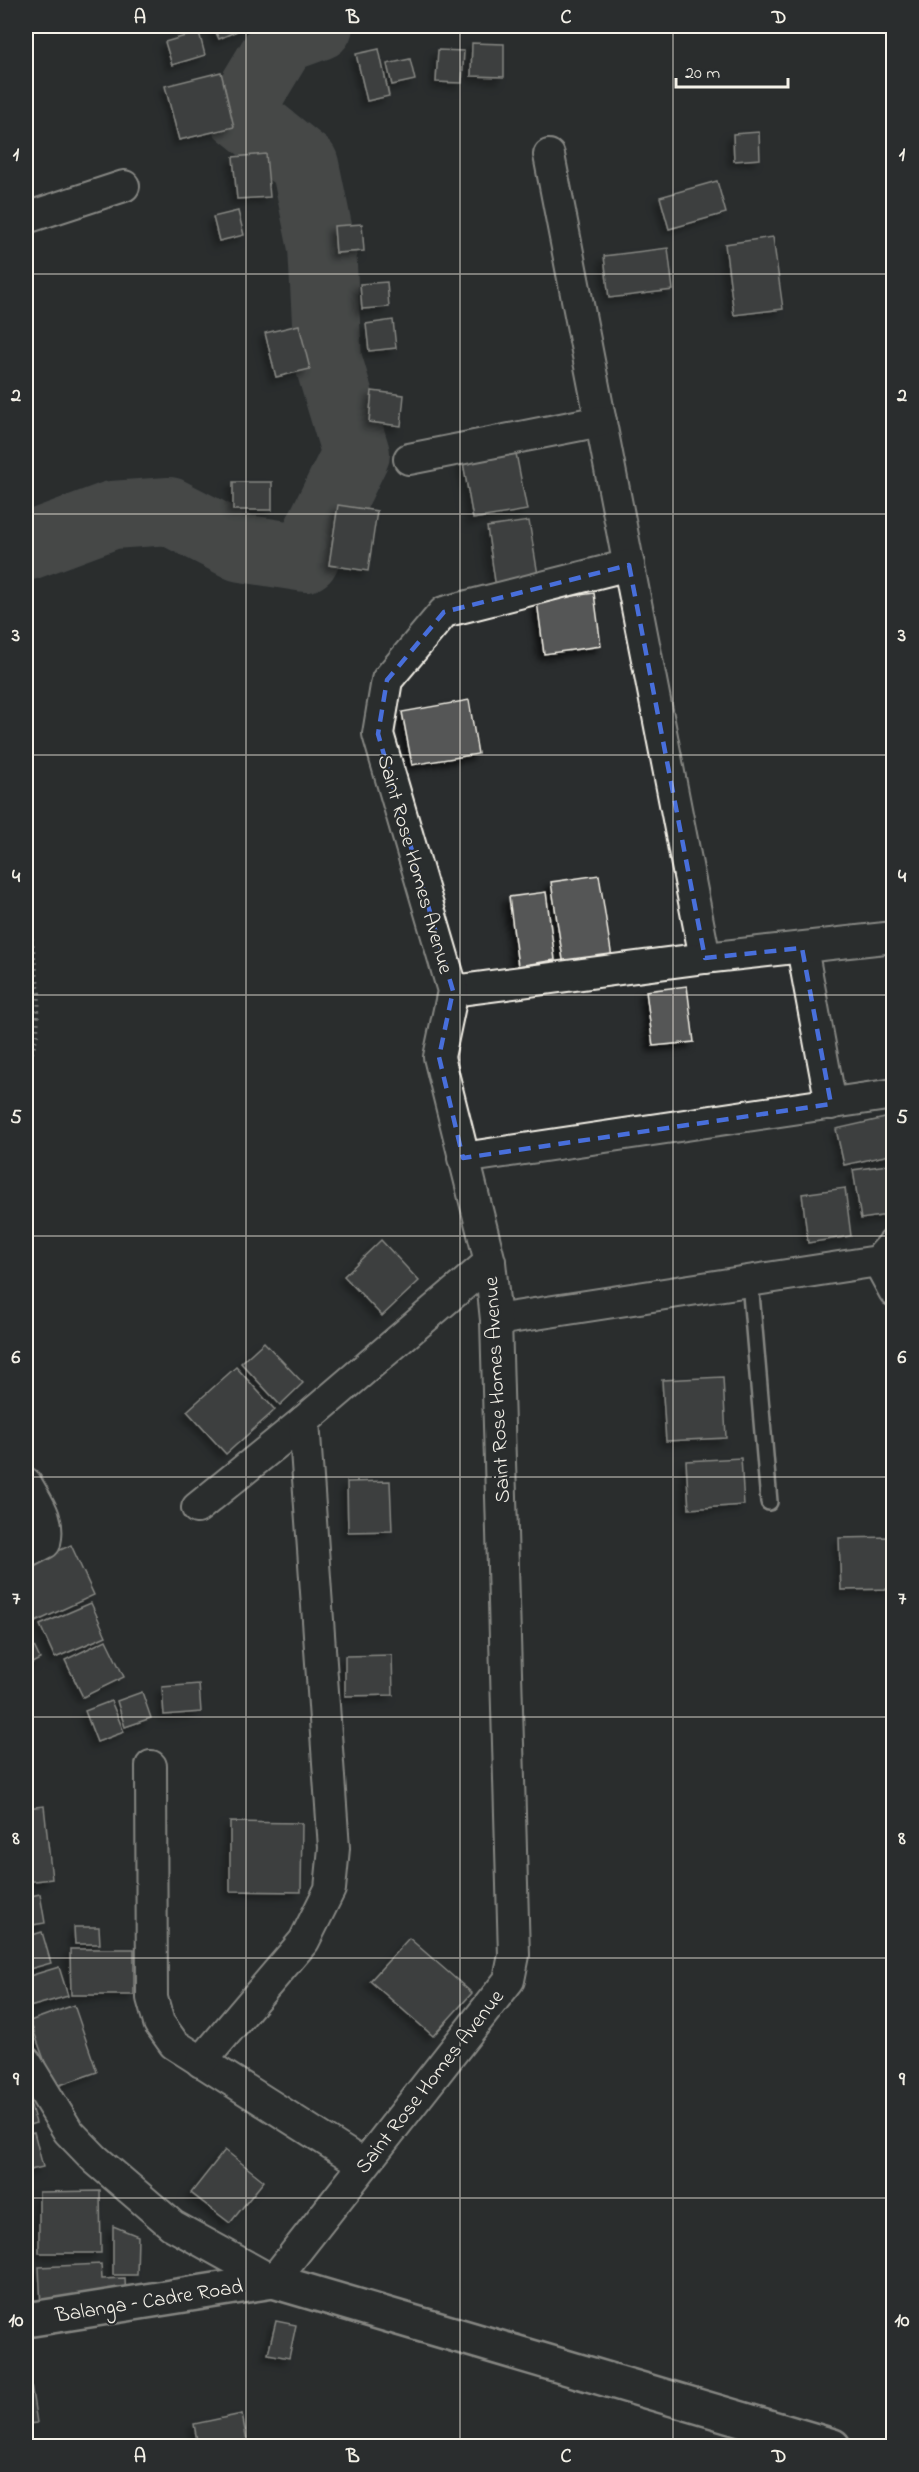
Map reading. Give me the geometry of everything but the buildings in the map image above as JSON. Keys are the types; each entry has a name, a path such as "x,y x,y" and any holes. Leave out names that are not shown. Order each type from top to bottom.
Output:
{"street":[{"path":"549,155 705,958"},
{"path":"26,218 124,186"},
{"path":"409,459 601,421"},
{"name":"Saint Rose Homes Avenue","path":"273,2281 509,1980 514,1955 496,1320 490,1263 439,1057 453,991 378,734 387,680 444,612 629,565"},
{"path":"453,991 705,958 894,937"},
{"path":"802,948 831,1104"},
{"path":"463,1158 894,1094"},
{"path":"496,1320 750,1282 886,1252 894,1290"},
{"path":"197,1508 304,1421 490,1263"},
{"path":"201,2062 304,1941 330,1889 334,1848 304,1421"},
{"path":"26,1483 46,1519 47,1534 45,1543 26,1553"},
{"path":"151,1766 152,1998 159,2023 174,2044 363,2164"},
{"path":"26,2062 68,2131 95,2159 172,2224 273,2281 833,2446"},
{"name":"Balanga – Cadre Road","path":"26,2320 273,2281"}],"lane":[{"path":"750,1282 770,1502"}],"path":[{"path":"26,897 39,993 37,1035 26,1073"}],"highlighted area":[{"path":"629,565 705,958 802,948 831,1104 463,1158 439,1057 453,991 378,734 387,680 444,612"}],"waterway":[{"path":"26,547 112,515 169,511 241,548 305,558 356,454 328,360 322,247 305,165 239,112 283,39 319,26"}]}
